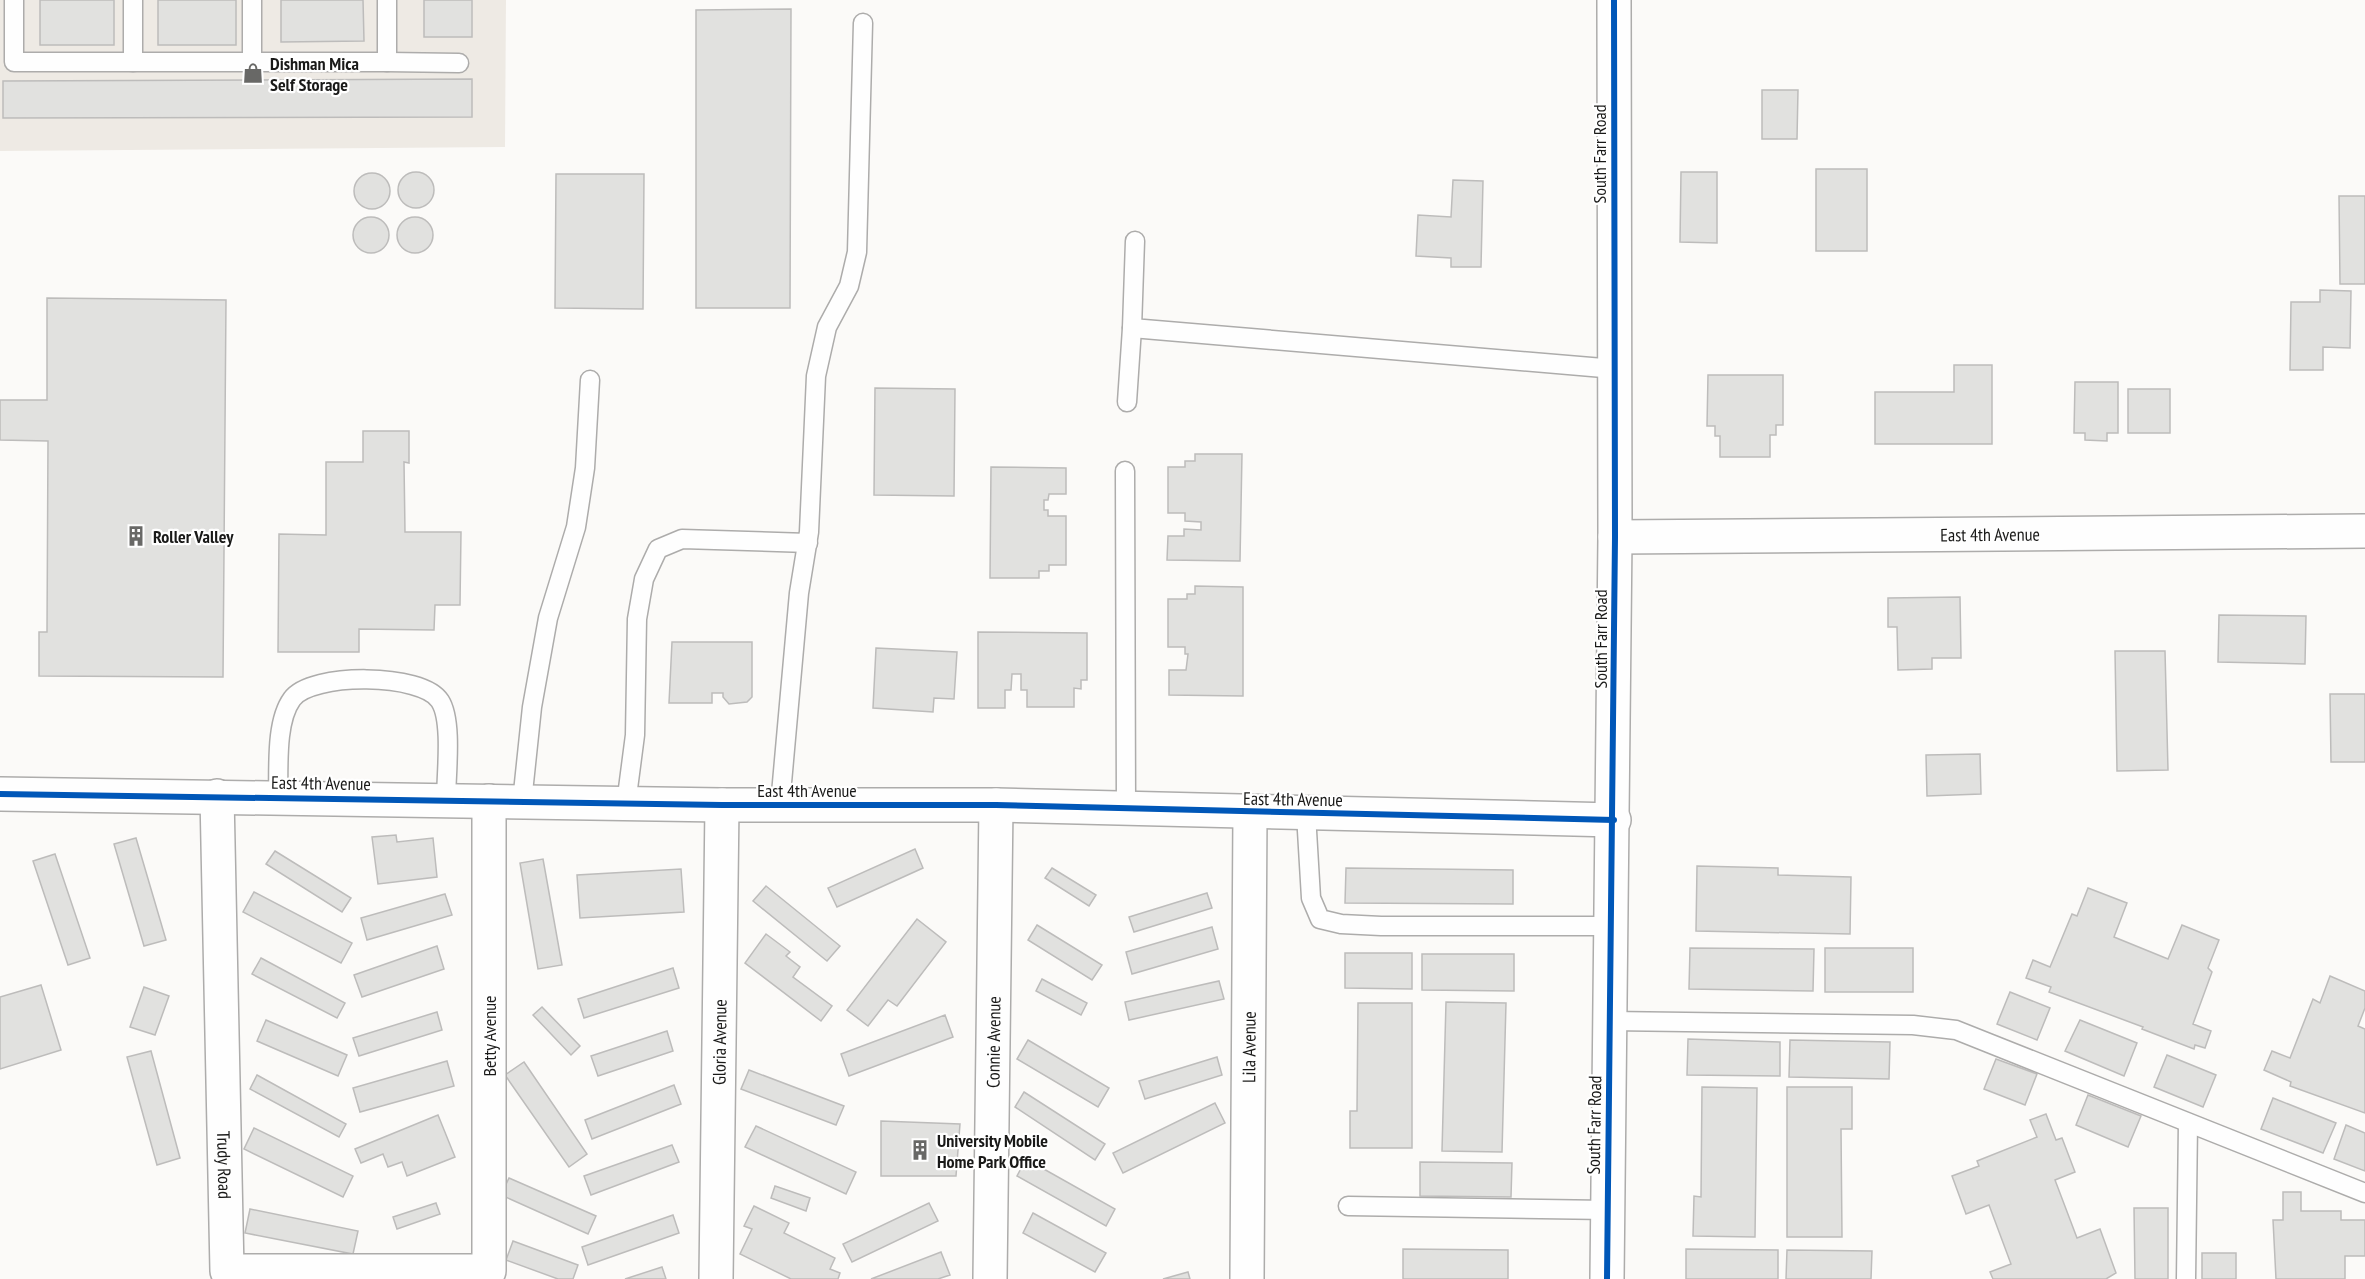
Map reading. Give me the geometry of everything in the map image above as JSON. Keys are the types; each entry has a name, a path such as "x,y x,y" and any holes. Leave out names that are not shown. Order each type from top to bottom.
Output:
{"street":[{"name":"South Farr Road","path":"1607,1279 1614,819 1614,0"},
{"name":"East 4th Avenue","path":"1615,537 2365,531"},
{"name":"East 4th Avenue","path":"0,794 722,806 996,805 1250,813 1614,819"},
{"name":"Trudy Road","path":"217,796 227,1271 489,1271"},
{"name":"Betty Avenue","path":"489,801 489,1271"},
{"name":"Connie Avenue","path":"990,1279 996,805"},
{"name":"Gloria Avenue","path":"716,1279 722,806"},
{"name":"Lila Avenue","path":"1247,1279 1250,813"}],"lane":[{"path":"14,0 14,62 459,63"},
{"path":"133,0 133,62"},
{"path":"252,0 252,62"},
{"path":"387,0 387,62"},
{"path":"780,806 799,593 808,543 816,376 827,327 849,286 857,252 863,23"},
{"path":"1127,402 1135,241"},
{"path":"1132,328 1615,369"},
{"path":"522,802 532,707 548,618 576,527 585,468 590,380"},
{"path":"1125,471 1126,809"},
{"path":"626,804 634,735 637,619 644,579 658,549 681,540 808,543"},
{"path":"278,798 281,730 292,699 312,685 335,680 411,683 429,690 440,700 446,718 446,800"},
{"path":"1306,814 1311,898 1320,919 1341,924 1382,926 1612,926"},
{"path":"1610,1022 1913,1025 1956,1030 2365,1193"},
{"path":"2186,1279 2188,1123"},
{"path":"1348,1206 1608,1210"}],"shaded area":[{"name":"Dishman Mica Self Storage","path":"0,0 506,0 505,147 0,151"}],"building":[{"path":"40,0 114,0 114,45 40,45"},
{"path":"158,0 236,0 236,45 158,45"},
{"path":"281,0 363,0 364,41 281,42"},
{"path":"424,0 472,0 472,37 424,37"},
{"path":"791,9 790,308 696,308 696,10"},
{"path":"472,79 472,117 3,118 3,81"},
{"path":"1762,90 1798,90 1797,139 1762,139"},
{"path":"1816,169 1867,169 1867,251 1816,251"},
{"path":"416,172 429,177 434,190 429,203 416,208 403,203 398,190 403,177"},
{"path":"1681,172 1717,172 1717,243 1680,242"},
{"path":"372,173 385,178 390,191 385,204 372,209 359,204 354,191 359,178"},
{"path":"556,174 644,174 643,309 555,308"},
{"path":"1453,180 1483,181 1481,267 1451,267 1451,258 1416,256 1418,215 1451,217"},
{"path":"2339,196 2365,196 2365,284 2340,284"},
{"path":"371,217 384,222 389,235 384,248 371,253 358,248 353,235 358,222"},
{"path":"415,217 428,222 433,235 428,248 415,253 402,248 397,235 402,222"},
{"path":"2320,290 2351,291 2350,348 2323,347 2323,370 2290,370 2291,302 2320,302"},
{"name":"Roller Valley","path":"47,298 226,300 223,677 39,676 39,632 47,632 48,441 0,440 0,400 47,400"},
{"path":"1954,365 1992,365 1992,444 1875,444 1875,392 1954,392"},
{"path":"1708,375 1783,375 1783,425 1776,425 1776,435 1770,435 1770,457 1720,457 1720,436 1715,436 1715,426 1707,426"},
{"path":"2075,382 2118,382 2118,433 2107,433 2107,441 2085,440 2085,433 2074,433"},
{"path":"875,388 955,389 954,496 874,495"},
{"path":"2128,389 2170,389 2170,433 2128,433"},
{"path":"363,431 409,431 409,463 404,462 405,532 461,532 460,605 435,605 434,630 359,629 359,652 278,652 279,534 326,535 326,462 363,462"},
{"path":"1195,454 1242,454 1240,561 1167,560 1168,536 1184,536 1184,529 1201,530 1201,522 1185,521 1185,513 1168,513 1168,467 1185,467 1185,461 1195,461"},
{"path":"991,467 1066,468 1066,494 1049,494 1048,500 1044,500 1044,510 1048,510 1048,516 1066,516 1066,565 1049,565 1049,571 1039,571 1039,578 990,578"},
{"path":"1195,586 1243,587 1243,696 1169,695 1169,670 1186,670 1188,654 1185,654 1185,647 1168,647 1168,599 1187,599 1187,594 1195,594"},
{"path":"1960,597 1961,658 1932,658 1932,669 1898,670 1897,627 1888,627 1888,598"},
{"path":"2219,615 2306,616 2305,664 2218,662"},
{"path":"978,632 1087,633 1087,680 1081,680 1081,689 1074,688 1074,707 1027,707 1027,690 1021,690 1021,674 1012,674 1011,690 1005,690 1005,708 978,708"},
{"path":"672,642 752,642 752,697 747,702 729,704 723,697 723,693 712,693 712,703 669,703"},
{"path":"876,648 957,652 954,699 934,698 933,712 873,708"},
{"path":"2115,651 2165,651 2168,770 2117,771"},
{"path":"2330,694 2365,694 2365,762 2331,762"},
{"path":"1980,754 1981,794 1927,796 1926,755"},
{"path":"396,835 397,842 433,838 437,877 378,884 372,837"},
{"path":"136,838 166,940 144,946 114,844"},
{"path":"915,849 923,868 837,907 828,888"},
{"path":"275,851 351,898 342,912 266,864"},
{"path":"55,854 90,958 68,965 33,861"},
{"path":"543,859 562,965 538,969 520,863"},
{"path":"1697,866 1778,868 1778,875 1851,877 1850,934 1696,931"},
{"path":"1052,868 1096,895 1089,906 1045,878"},
{"path":"1346,868 1513,870 1513,904 1345,903"},
{"path":"681,869 684,912 580,918 577,875"},
{"path":"766,886 840,946 827,961 753,901"},
{"path":"2088,888 2127,903 2114,937 2168,959 2182,925 2219,940 2208,968 2212,972 2193,1024 2211,1031 2205,1048 2195,1045 2194,1049 2142,1029 2143,1027 2049,992 2051,987 2026,978 2033,960 2050,967 2072,914 2077,916"},
{"path":"254,892 352,943 341,963 243,912"},
{"path":"1207,893 1212,908 1134,932 1129,917"},
{"path":"445,894 452,915 367,940 361,918"},
{"path":"917,919 946,942 897,1006 888,1000 868,1026 847,1010"},
{"path":"1037,925 1102,965 1092,980 1028,940"},
{"path":"1212,927 1218,949 1132,974 1126,952"},
{"path":"766,934 790,952 786,956 800,967 793,977 832,1006 821,1021 745,963"},
{"path":"437,946 444,969 362,997 354,975"},
{"path":"1690,948 1814,949 1813,991 1689,989"},
{"path":"1825,948 1913,948 1913,992 1825,992"},
{"path":"1345,953 1412,953 1412,989 1345,988"},
{"path":"1422,954 1514,954 1514,991 1422,990"},
{"path":"261,958 345,1003 337,1018 252,974"},
{"path":"673,968 679,988 584,1018 578,999"},
{"path":"2330,976 2365,991 2365,1008 2358,1026 2365,1029 2365,1113 2290,1086 2291,1082 2264,1070 2272,1051 2290,1058 2313,999 2320,1003"},
{"path":"1042,979 1087,1003 1081,1015 1036,991"},
{"path":"1219,981 1224,999 1129,1020 1125,1002"},
{"path":"41,985 61,1050 0,1069 0,997"},
{"path":"144,987 169,996 155,1035 130,1027"},
{"path":"2010,992 2050,1008 2037,1040 1997,1024"},
{"path":"1446,1002 1506,1003 1502,1152 1442,1151"},
{"path":"1358,1003 1412,1003 1412,1148 1350,1148 1350,1111 1357,1111"},
{"path":"542,1007 580,1046 571,1055 533,1015"},
{"path":"437,1012 442,1030 359,1056 353,1038"},
{"path":"945,1015 953,1037 849,1076 841,1054"},
{"path":"266,1020 347,1055 338,1076 257,1041"},
{"path":"2080,1020 2137,1043 2124,1076 2065,1051"},
{"path":"667,1031 673,1051 598,1076 591,1056"},
{"path":"1688,1039 1780,1042 1780,1076 1687,1075"},
{"path":"1028,1040 1109,1088 1098,1107 1017,1059"},
{"path":"1790,1040 1890,1042 1889,1079 1789,1077"},
{"path":"151,1051 180,1158 157,1165 127,1057"},
{"path":"2167,1055 2216,1075 2203,1107 2154,1087"},
{"path":"1217,1057 1222,1075 1145,1099 1139,1081"},
{"path":"1996,1059 2037,1074 2025,1105 1984,1089"},
{"path":"447,1061 454,1086 360,1112 353,1088"},
{"path":"524,1062 587,1154 569,1167 505,1075"},
{"path":"749,1070 844,1106 836,1125 741,1089"},
{"path":"257,1075 346,1124 339,1137 250,1089"},
{"path":"674,1085 681,1104 592,1139 585,1120"},
{"path":"1702,1087 1757,1088 1755,1237 1693,1236 1694,1196 1701,1197"},
{"path":"1787,1087 1852,1087 1852,1129 1841,1129 1842,1237 1787,1237"},
{"path":"1024,1092 1105,1144 1095,1160 1015,1107"},
{"path":"2088,1095 2141,1116 2128,1147 2076,1125"},
{"path":"2273,1098 2336,1123 2323,1153 2261,1129"},
{"path":"1215,1103 1225,1123 1123,1173 1113,1153"},
{"path":"2046,1114 2056,1140 2062,1138 2075,1172 2055,1180 2077,1238 2100,1229 2116,1273 2106,1279 1993,1279 1990,1272 2011,1264 1989,1205 1966,1214 1952,1176 1979,1166 1977,1161 2037,1137 2030,1120"},
{"path":"438,1115 455,1157 407,1176 402,1162 388,1167 383,1154 361,1163 355,1149"},
{"name":"University Mobile Home Park Office","path":"881,1121 960,1124 956,1176 881,1176"},
{"path":"2346,1125 2365,1133 2365,1171 2334,1159"},
{"path":"756,1126 856,1172 846,1194 745,1147"},
{"path":"254,1128 353,1176 343,1197 244,1149"},
{"path":"672,1145 679,1162 591,1195 584,1176"},
{"path":"1026,1159 1115,1209 1106,1226 1017,1176"},
{"path":"1420,1162 1512,1163 1511,1197 1420,1196"},
{"path":"509,1178 596,1216 588,1234 501,1195"},
{"path":"775,1186 810,1198 806,1211 771,1198"},
{"path":"2283,1192 2301,1192 2301,1211 2341,1211 2341,1220 2365,1220 2365,1256 2345,1256 2345,1279 2276,1279 2273,1220 2283,1220"},
{"path":"436,1203 440,1214 397,1229 393,1217"},
{"path":"929,1203 938,1221 852,1262 843,1244"},
{"path":"754,1206 789,1223 784,1233 835,1258 830,1269 840,1273 838,1279 791,1279 740,1254 752,1229 744,1226"},
{"path":"2134,1208 2168,1208 2168,1279 2135,1279"},
{"path":"250,1209 358,1231 353,1254 245,1233"},
{"path":"1033,1213 1106,1253 1095,1272 1023,1233"},
{"path":"673,1215 679,1233 588,1265 582,1247"},
{"path":"513,1241 578,1265 573,1279 558,1279 506,1260"},
{"path":"1403,1249 1508,1250 1508,1279 1403,1279"},
{"path":"1686,1249 1778,1250 1778,1279 1686,1279"},
{"path":"1787,1250 1872,1251 1871,1279 1786,1279"},
{"path":"941,1252 950,1275 938,1279 871,1279"},
{"path":"2202,1253 2236,1253 2236,1279 2202,1279"},
{"path":"662,1267 666,1279 625,1279"},
{"path":"1188,1272 1190,1279 1163,1279"}],"cycle path":[{"path":"1607,1279 1615,537 1614,0"},
{"path":"0,794 722,805 996,805 1614,820"}],"place":[{"name":"Dishman Mica Self Storage","path":"253,73"},
{"name":"Roller Valley","path":"136,536"},
{"name":"University Mobile Home Park Office","path":"920,1150"}]}
